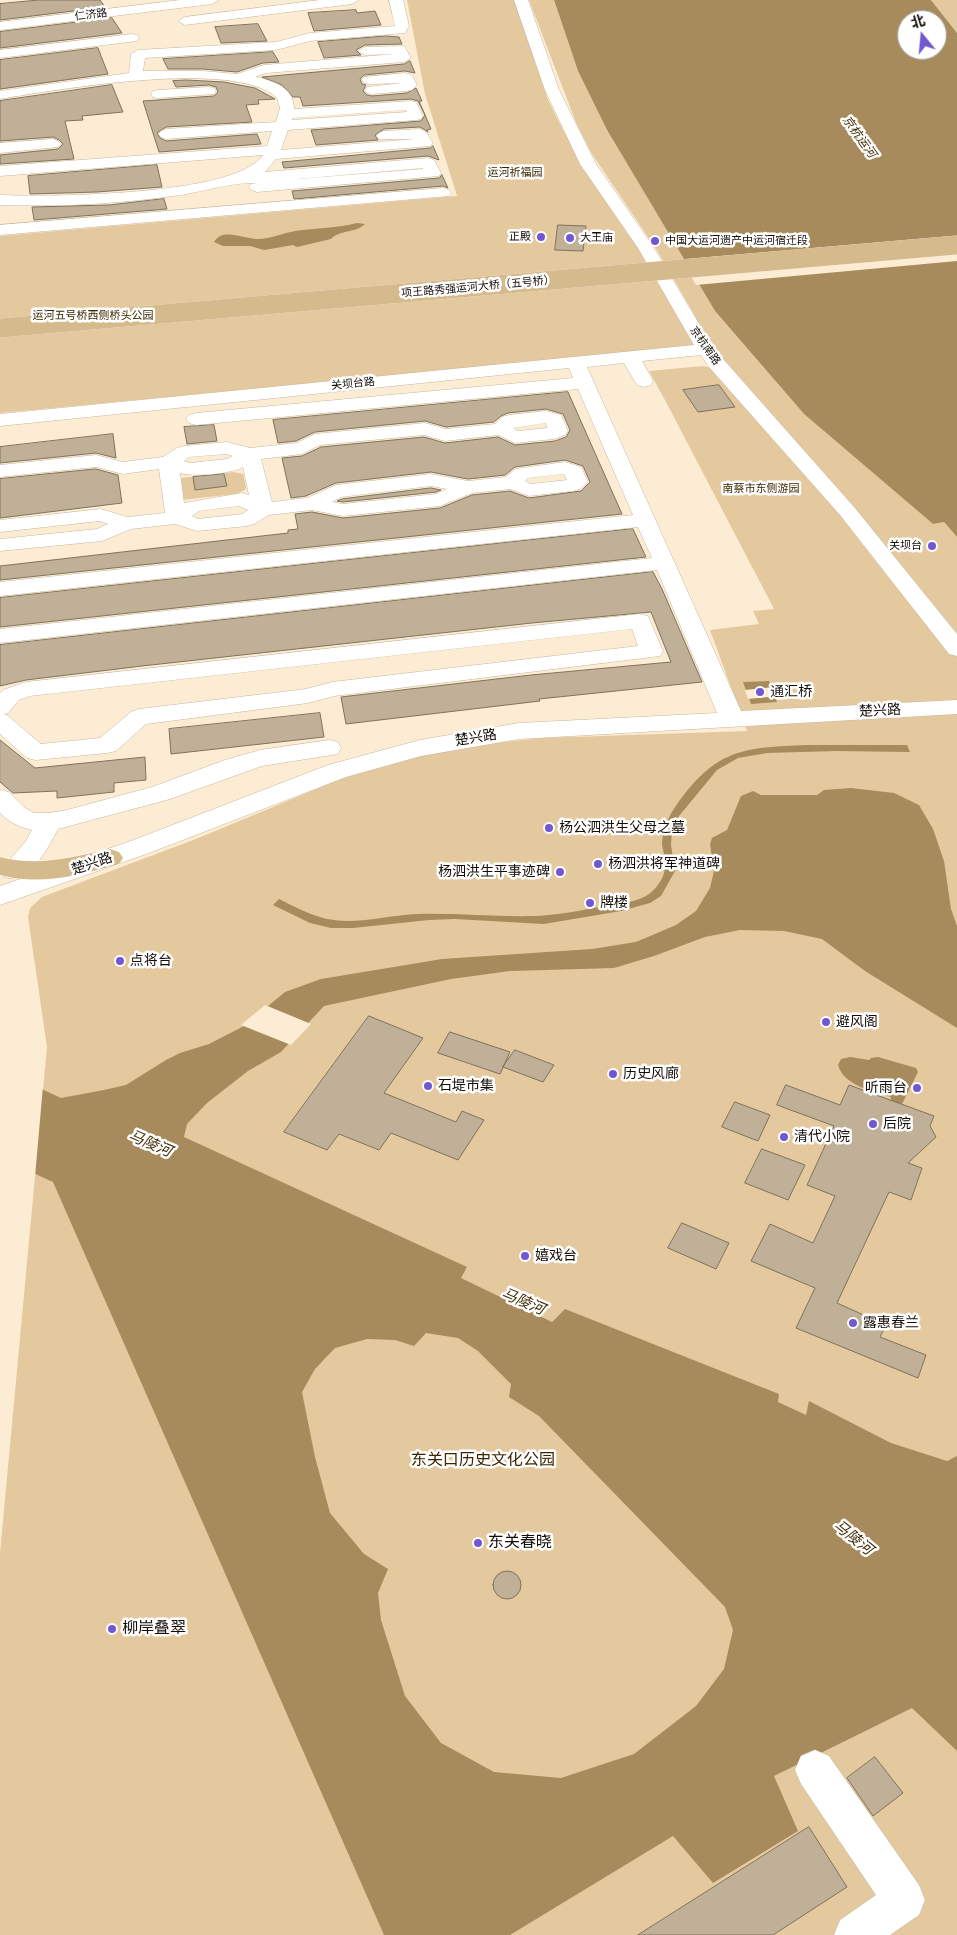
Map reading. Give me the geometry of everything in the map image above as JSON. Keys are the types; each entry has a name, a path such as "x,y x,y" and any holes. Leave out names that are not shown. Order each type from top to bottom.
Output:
{"main road":[{"name":"项王路秀强运河大桥（五号桥）","path":"0,328 957,246"},
{"name":"项王路秀强运河大桥（五号桥）","path":"0,337 957,254"},
{"path":"8,881 43,871 110,858"}],"street":[{"name":"仁济路","path":"0,26 141,9 167,3 212,0"},
{"path":"174,22 352,0"},
{"path":"140,30 0,56 2,61 10,62 276,46 310,37 395,31 400,30 402,26 396,0"},
{"name":"京杭南路","path":"521,0 552,90 588,164 646,248 716,363 847,511 957,649"},
{"path":"126,54 144,50 140,30 141,9"},
{"path":"0,14 119,11 140,30"},
{"path":"0,36 119,11"},
{"path":"239,79 264,69 404,58 402,50 396,49 300,56"},
{"path":"126,54 136,75"},
{"path":"4,91 136,75 183,74 239,79 303,95"},
{"path":"158,94 236,89 265,85"},
{"path":"263,208 254,179 258,170 273,150 284,120 286,91"},
{"path":"0,107 37,104"},
{"path":"166,134 284,120 411,105 416,116 284,120"},
{"path":"0,171 273,150 425,143 420,134 273,150"},
{"path":"0,148 53,144"},
{"path":"0,200 44,202 166,192 254,179 428,163 433,173 254,179"},
{"path":"0,230 443,193"},
{"name":"关坝台路","path":"0,420 137,415 264,393 707,349"},
{"path":"630,357 644,382"},
{"path":"575,362 732,719"},
{"path":"448,375 455,395"},
{"path":"175,421 584,383"},
{"path":"264,393 267,412"},
{"path":"0,437 118,426"},
{"path":"0,489 98,480 124,468 168,462 188,469 232,465 250,454 302,448 320,457 432,446 445,435 501,429"},
{"path":"250,454 263,509"},
{"path":"0,471 96,461 124,468"},
{"path":"168,462 176,518"},
{"path":"0,545 102,535 126,523 176,518 197,525 247,520 263,509 312,504 336,491 431,480 468,487 512,483"},
{"path":"0,526 101,515 126,523"},
{"path":"0,590 646,520"},
{"path":"0,636 665,563"},
{"path":"0,708 11,695 26,689 640,621 652,651 341,688 308,696 139,716 107,745 98,746 36,752 2,725 0,721"},
{"name":"楚兴路","path":"110,858 337,771 420,748 519,731 957,707"},
{"path":"0,798 16,814 30,821 49,822 67,819 161,793 260,758 329,748"},
{"path":"8,881 36,846 49,822"},
{"path":"815,1770 904,1900 872,1930"}],"green space":[{"name":"运河五号桥西侧桥头公园","path":"407,0 514,0 548,100 562,128 587,171 647,258 695,341 692,347 0,413 0,236 457,196 425,94"},
{"name":"东关口历史文化公园","path":"529,0 554,0 578,71 607,130 715,311 804,414 933,524 944,522 957,537 957,1935 0,1935 0,1553 47,1047 28,917 30,908 42,897 201,837 340,779 396,760 484,744 542,738 747,731 710,630 759,624 753,611 774,609 649,371 703,366 715,369 853,529 869,526 724,360 699,323 658,252 592,154 577,125"},
{"path":"931,0 957,0 957,33 947,20 947,10 939,10"},
{"path":"233,472 243,474 245,490 236,494 181,500 181,478"}],"water":[{"name":"京杭运河","path":"554,0 931,0 939,10 897,10 897,60 947,60 947,20 957,33 957,537 944,522 933,524 804,414 715,311 607,130 578,71"},
{"path":"357,223 365,224 357,229 338,234 331,239 297,247 293,245 264,250 250,246 223,246 214,242 223,235 228,234 262,239 295,231"},
{"path":"769,681 777,702 751,704 743,682"},
{"path":"907,745 910,752 836,751 767,753 738,758 717,770 679,816 672,829 671,845 675,871 661,896 650,903 621,911 544,924 455,919 353,928 331,928 310,923 273,905 279,899 327,919 350,921 418,914 544,915 634,901 645,897 660,882 664,873 665,863 662,845 663,836 669,818 683,796 710,768 723,759 737,753 768,747"},
{"name":"马陵河","path":"851,788 894,793 919,805 933,829 944,861 951,909 957,926 957,1028 865,971 822,939 784,931 740,930 705,937 654,956 614,968 510,971 451,979 324,1006 281,1052 248,1071 207,1103 187,1124 184,1137 467,1267 461,1278 552,1322 565,1309 779,1394 778,1402 806,1415 809,1401 891,1443 947,1461 957,1456 957,1751 912,1708 774,1776 798,1831 713,1883 673,1836 510,1935 384,1935 53,1182 0,1158 0,1070 61,1098 104,1090 126,1085 180,1053 209,1044 244,1026 285,992 321,979 442,959 592,949 636,942 676,925 696,911 710,888 714,871 710,844 712,838 727,830 741,796 753,791 761,795 817,795 824,790","holes":["426,1333 458,1338 478,1351 511,1384 509,1397 539,1416 725,1607 733,1630 724,1669 696,1706 634,1754 561,1778 494,1772 441,1743 405,1696 381,1620 378,1593 388,1569 364,1554 330,1513 315,1457 302,1392 315,1369 335,1348 367,1339 395,1340 414,1346"]},
{"path":"850,1057 869,1060 878,1057 916,1068 918,1072 900,1108 890,1105 891,1097 860,1087 846,1078 838,1065 841,1059"}],"pier":[{"path":"957,239 957,261 696,285 683,263"},
{"name":"通汇桥","path":"774,687 778,696 748,699 745,690"},
{"path":"265,1005 311,1024 291,1045 241,1025"},
{"path":"0,1067 43,1086 35,1177 0,1161"}],"building":[{"path":"39,0 100,0 105,7 0,20 0,4"},
{"path":"356,10 357,13 375,11 381,25 314,31 308,13"},
{"path":"112,18 122,33 0,48 0,32"},
{"path":"258,24 267,41 221,43 215,27"},
{"path":"386,36 399,37 402,44 365,45 356,50 361,55 324,58 318,42"},
{"path":"98,48 108,74 0,89 0,60"},
{"path":"273,52 279,62 263,63 237,72 203,69 168,69 163,59"},
{"path":"410,61 415,73 405,71 364,75 360,79 362,84 366,85 363,91 367,95 372,96 407,93 416,88 422,101 419,101 425,115 418,101 411,99 303,106 300,97 293,97 282,85 262,77 404,64"},
{"path":"173,81 224,82 255,88 275,99 258,100 259,104 246,105 252,122 166,127 157,133 160,138 166,141 257,134 261,144 159,152 143,101 214,96 218,92 216,87 209,85 176,87"},
{"path":"112,85 123,112 82,116 83,120 65,121 74,159 0,164 0,155 58,149 63,144 53,137 0,141 0,101"},
{"path":"425,115 431,129 427,130 428,132 420,127 384,129 375,135 378,140 316,145 311,130 421,121"},
{"path":"433,146 439,160 428,156 284,168 282,162 430,148"},
{"path":"157,165 162,187 97,192 30,194 28,176"},
{"path":"442,175 448,188 443,186 294,199 292,191 439,178"},
{"path":"164,199 167,209 34,220 32,207 109,205"},
{"path":"558,225 586,226 583,251 555,250"},
{"path":"719,385 735,407 698,412 683,390"},
{"path":"568,392 622,514 0,580 0,566 288,533 288,530 298,529 295,514 312,512 343,518 440,508 472,495 510,491 529,498 581,491 590,482 583,466 565,460 515,467 505,475 468,479 431,472 336,483 306,496 291,498 282,458 302,456 321,447 424,437 445,443 498,437 515,445 555,441 566,437 570,430 563,414 546,409 508,413 494,422 446,427 425,421 315,432 296,441 278,443 273,420"},
{"path":"214,425 217,441 187,444 184,427"},
{"path":"113,434 116,458 96,453 0,463 0,447"},
{"path":"96,469 118,475 122,503 0,518 0,479"},
{"path":"224,474 227,486 195,490 193,477"},
{"path":"431,488 441,490 343,502 337,501 342,499"},
{"path":"633,529 646,557 0,627 0,598"},
{"path":"653,572 702,682 539,699 540,701 346,724 341,697 531,675 671,662 651,612 532,623 142,666 26,680 0,686 0,645"},
{"path":"320,713 324,737 171,754 169,729"},
{"path":"0,740 35,768 145,757 146,780 114,783 114,792 57,798 57,791 13,793 0,782"},
{"path":"369,1016 423,1038 384,1093 456,1122 462,1111 484,1120 458,1160 391,1133 379,1150 339,1134 327,1150 284,1132"},
{"path":"450,1032 510,1052 500,1074 438,1053"},
{"path":"515,1050 554,1065 543,1082 503,1067"},
{"path":"786,1085 840,1105 849,1085 934,1116 930,1126 936,1137 908,1163 922,1168 911,1200 889,1192 837,1303 886,1325 880,1337 926,1355 918,1378 796,1328 815,1288 751,1261 770,1224 813,1243 835,1196 807,1185 834,1126 777,1105"},
{"path":"735,1102 770,1115 758,1141 722,1127"},
{"path":"762,1149 805,1165 788,1200 745,1183"},
{"path":"682,1223 729,1243 716,1269 668,1248"},
{"path":"507,1571 517,1575 521,1585 517,1595 507,1599 497,1595 493,1585 497,1575"},
{"path":"875,1757 903,1793 873,1816 847,1778"},
{"path":"809,1827 847,1887 773,1935 638,1935"}],"place":[{"name":"正殿","path":"541,237"},
{"name":"大王庙","path":"570,238"},
{"name":"中国大运河遗产中运河宿迁段","path":"655,241"},
{"name":"关坝台","path":"932,546"},
{"name":"通汇桥","path":"760,692"},
{"name":"杨公泗洪生父母之墓","path":"549,828"},
{"name":"杨泗洪将军神道碑","path":"598,864"},
{"name":"杨泗洪生平事迹碑","path":"560,872"},
{"name":"牌楼","path":"590,903"},
{"name":"点将台","path":"120,961"},
{"name":"避风阁","path":"826,1022"},
{"name":"历史风廊","path":"613,1074"},
{"name":"石堤市集","path":"428,1086"},
{"name":"听雨台","path":"917,1088"},
{"name":"后院","path":"873,1124"},
{"name":"清代小院","path":"784,1137"},
{"name":"嬉戏台","path":"525,1256"},
{"name":"露惠春兰","path":"853,1323"},
{"name":"东关春晓","path":"478,1543"},
{"name":"柳岸叠翠","path":"112,1629"}],"park label":[{"name":"运河祈福园","path":"515,173"},
{"name":"南蔡市东侧游园","path":"761,489"}]}
